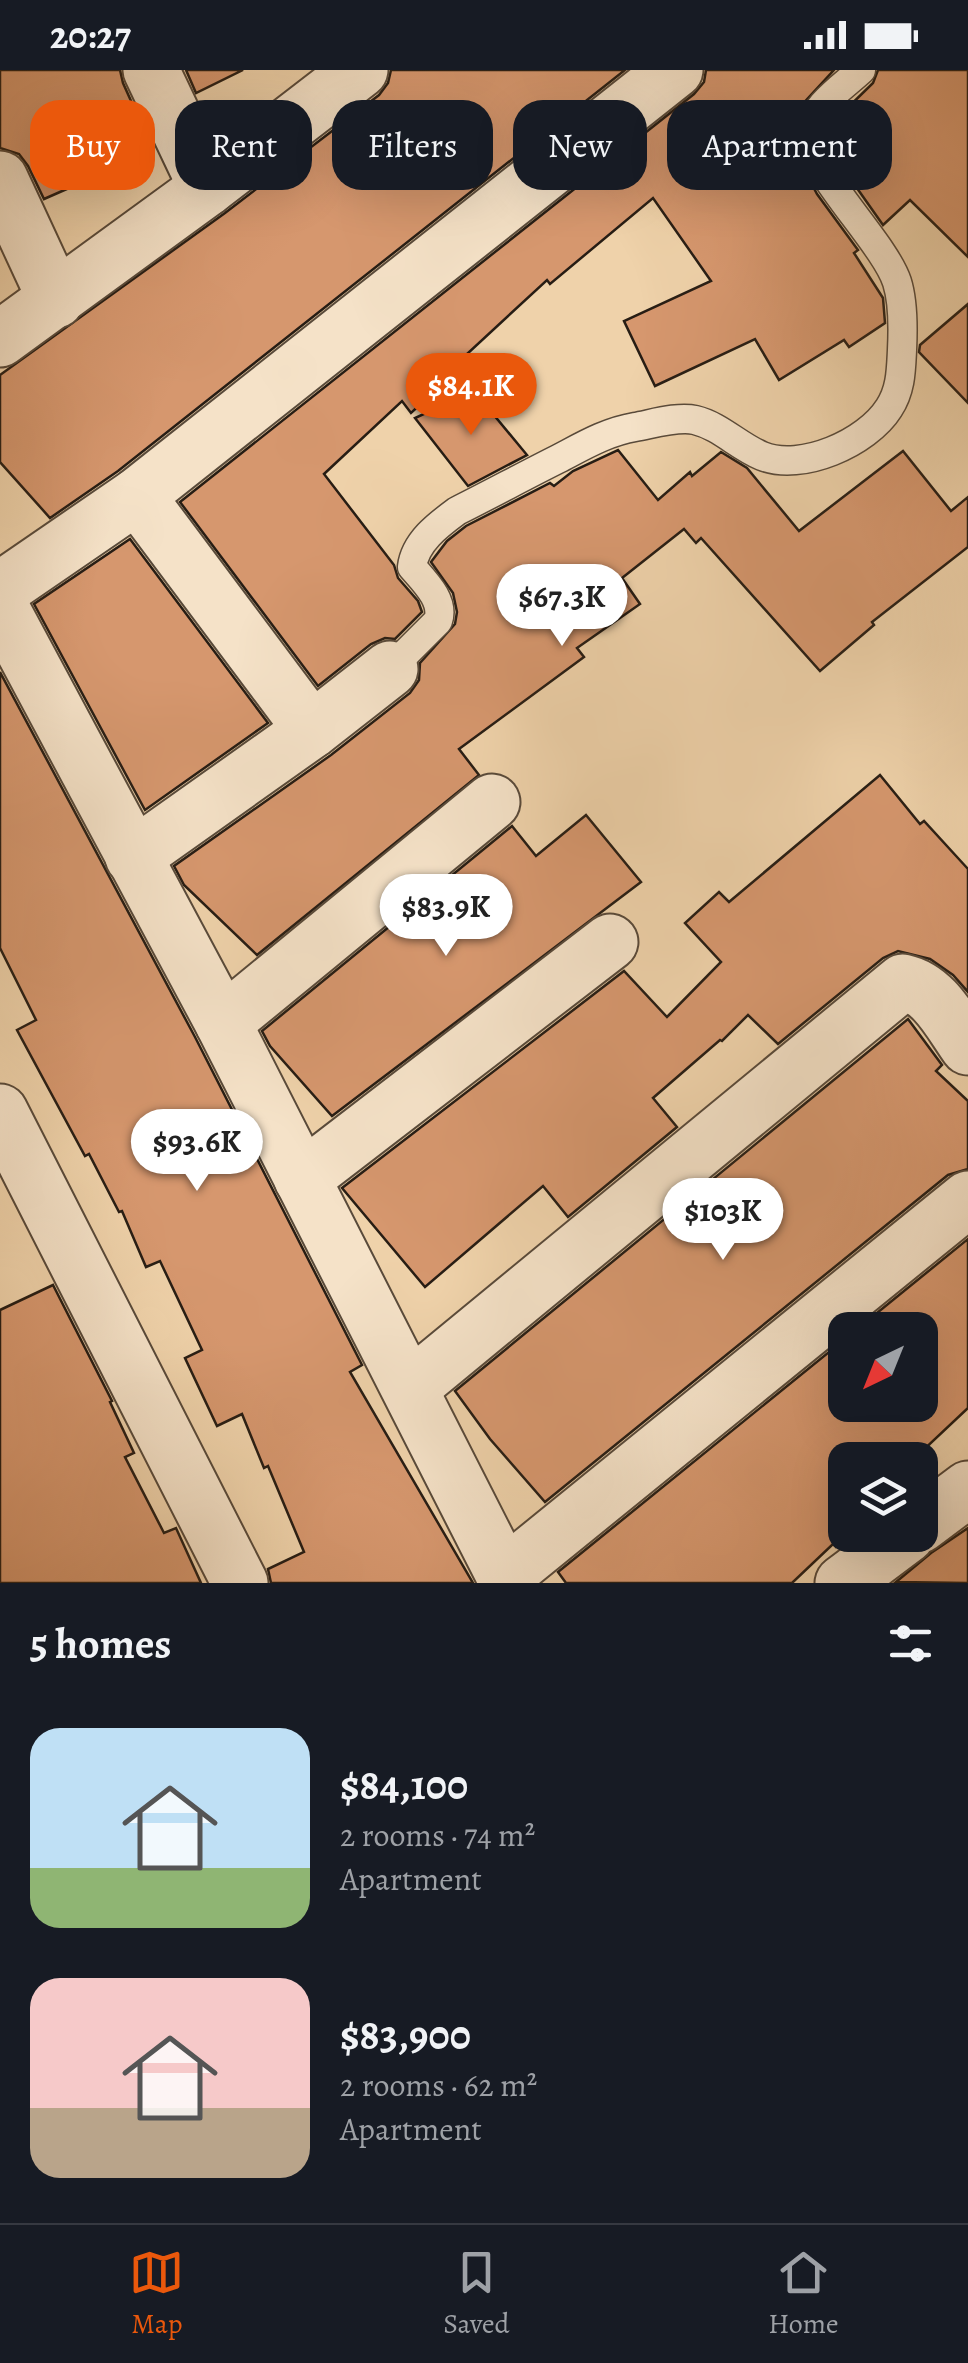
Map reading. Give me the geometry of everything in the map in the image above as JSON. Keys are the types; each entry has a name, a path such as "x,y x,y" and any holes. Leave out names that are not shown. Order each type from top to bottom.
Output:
{"street":[{"path":"151,70 175,121"},
{"path":"312,107 360,70"},
{"path":"0,590 137,496 675,70"},
{"path":"0,179 56,300"},
{"path":"0,339 203,190"},
{"path":"137,496 312,730"},
{"path":"0,606 223,1023 411,1386 506,1580 968,1199"},
{"path":"132,857 312,730 390,669"},
{"path":"223,1023 492,802"},
{"path":"302,1180 610,942"},
{"path":"411,1386 903,982 917,985 934,998 968,1046"},
{"path":"1,1118 240,1583"},
{"path":"938,1512 968,1489"},
{"path":"844,1583 885,1552"}],"lane":[{"path":"390,669 438,621 441,612 436,598 412,567 414,556 438,525 456,511 598,437 631,427 691,419 716,428 759,455 782,462 840,446 868,430 889,409 900,382 898,284 885,256 836,192 808,135 825,103 861,70"}],"building":[{"path":"0,70 120,70 131,100 30,100 30,170 19,154 0,148"},
{"path":"186,70 243,70 196,93"},
{"path":"391,70 625,70 587,100 513,100 513,159 493,174 493,100 372,100 388,83"},
{"path":"706,70 834,70 806,100 686,100 704,82"},
{"path":"878,70 968,70 968,257 910,200 883,225 858,190 892,190 892,100 856,100 873,83"},
{"path":"667,115 667,190 815,190 858,250 854,253 883,298 885,323 849,347 844,340 779,380 755,339 655,386 624,321 711,281 653,198 550,284 547,280 454,366 458,370 411,413 402,401 324,474 394,565 398,578 418,601 422,612 395,639 385,638 371,644 318,686 180,502 573,190 647,190 647,131"},
{"path":"332,131 332,190 473,190 118,471 50,518 0,462 0,375 255,190 312,190 312,146"},
{"path":"40,190 64,190 44,199"},
{"path":"968,304 968,403 919,352 920,345"},
{"path":"474,391 527,455 468,486 415,418"},
{"path":"618,450 658,500 721,452 747,468 799,531 903,451 951,511 968,497 968,547 872,622 874,625 820,671 701,538 696,543 684,529 622,578 640,604 577,648 584,657 459,749 479,775 257,955 184,885 174,866 331,755 410,693 419,680 420,663 455,624 453,593 431,562 447,541 466,526 550,483 554,486 573,471"},
{"path":"130,539 268,723 145,810 34,604"},
{"path":"0,672 195,1037 362,1365 350,1372 473,1583 271,1583 268,1569 304,1552 268,1466 264,1468 242,1414 217,1426 185,1358 202,1350 160,1261 146,1267 122,1211 119,1212 89,1154 85,1156 17,1030 36,1020 0,948"},
{"path":"880,775 920,824 924,821 968,869 968,992 953,975 930,959 898,951 883,958 778,1044 748,1015 653,1098 677,1127 568,1217 543,1186 425,1287 342,1188 624,971 667,1017 721,962 685,923 719,892 729,902"},
{"path":"586,815 641,882 332,1116 270,1046 262,1031 512,826 536,856"},
{"path":"908,1019 942,1065 936,1071 968,1101 968,1169 948,1175 545,1502 490,1439 455,1391"},
{"path":"968,1239 968,1408 932,1442 828,1442 828,1549 792,1583 566,1583 558,1572 828,1353 828,1422 938,1422 938,1312 878,1312"},
{"path":"53,1285 134,1453 125,1457 164,1533 176,1528 201,1583 0,1583 0,1310"},
{"path":"968,1528 968,1583 896,1582 931,1553 938,1552"}]}
